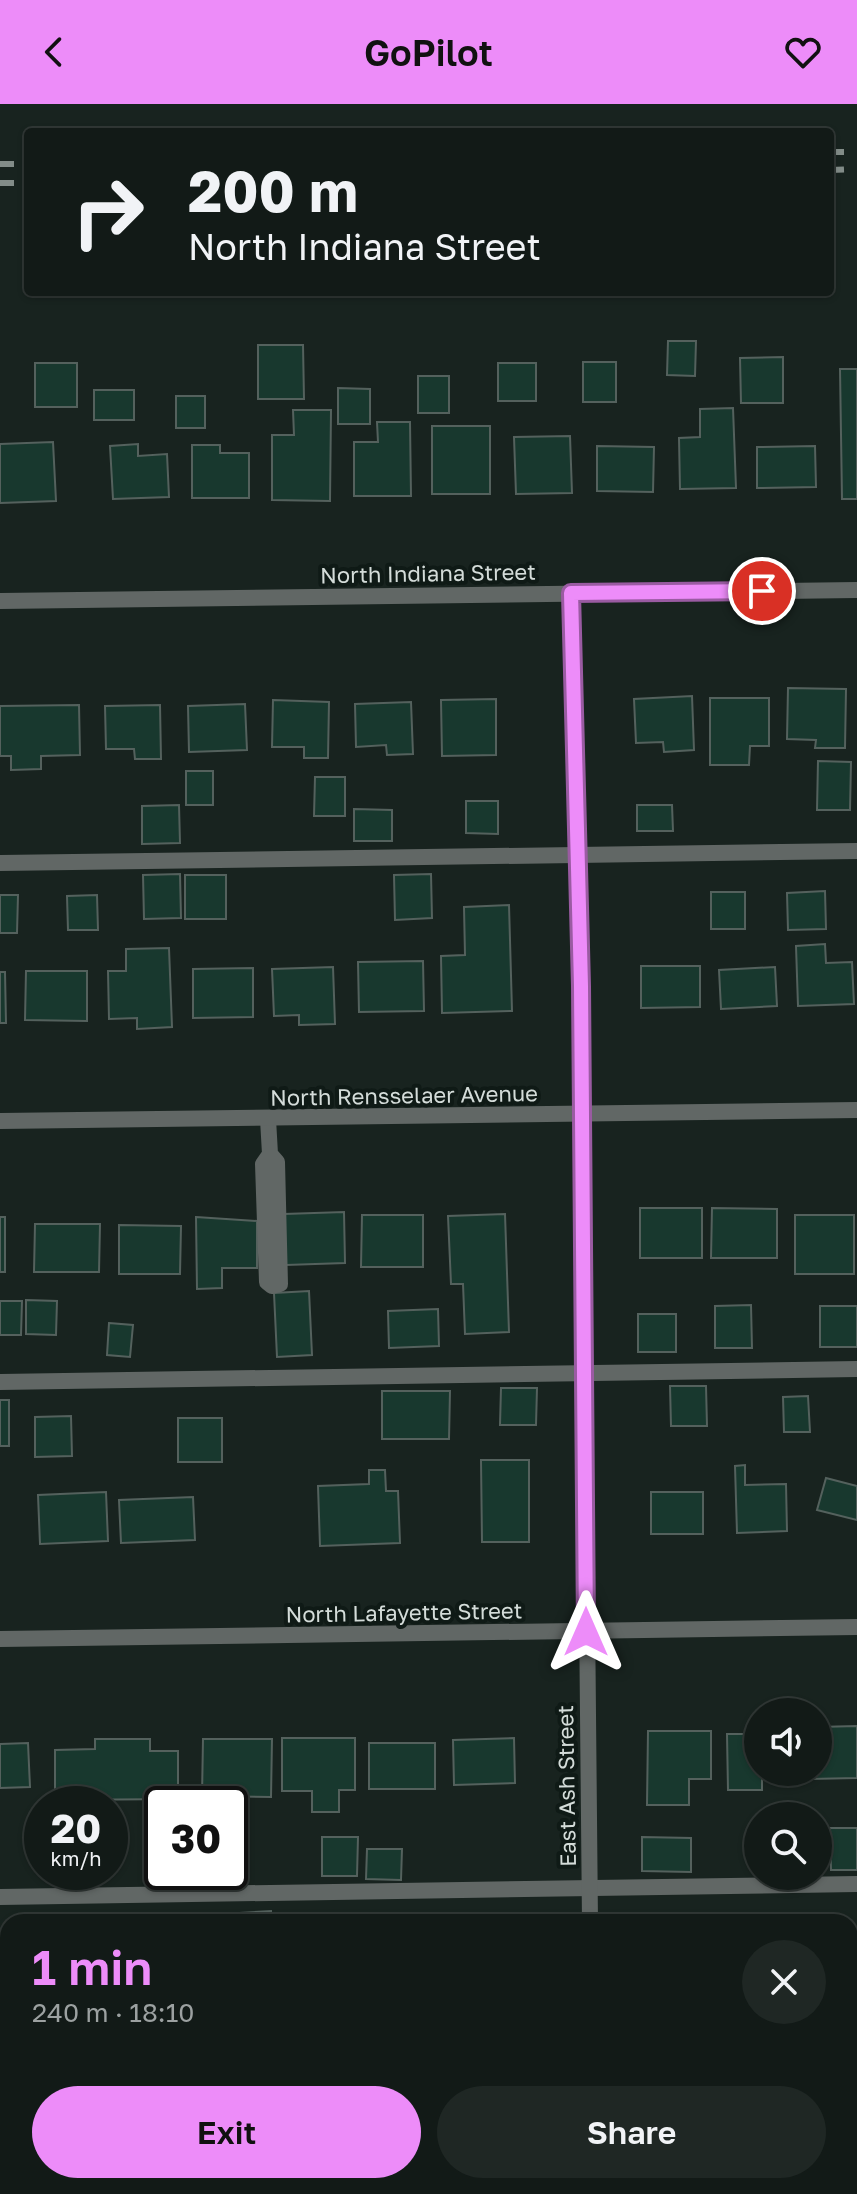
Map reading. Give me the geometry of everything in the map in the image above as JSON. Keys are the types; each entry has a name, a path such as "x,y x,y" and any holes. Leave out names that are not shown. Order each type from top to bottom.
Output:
{"street":[{"name":"North Indiana Street","path":"0,601 857,590"},
{"name":"East Ash Street","path":"571,593 583,1115 590,1914"},
{"path":"0,863 577,852 857,851"},
{"name":"North Rensselaer Avenue","path":"0,1121 857,1110"},
{"path":"268,1119 270,1154 277,1162 280,1284 272,1286 267,1282 263,1164 270,1154"},
{"path":"0,1382 857,1369"},
{"name":"North Lafayette Street","path":"0,1639 857,1627"},
{"path":"0,1897 857,1884"}],"building":[{"path":"668,341 696,341 695,376 667,375"},
{"path":"258,345 303,345 304,399 258,399"},
{"path":"783,357 783,403 741,403 740,358"},
{"path":"583,362 616,362 616,402 583,402"},
{"path":"35,363 77,363 77,407 35,407"},
{"path":"498,363 536,363 536,401 498,401"},
{"path":"840,369 857,369 857,499 842,499"},
{"path":"418,376 449,376 449,413 418,413"},
{"path":"338,388 370,389 370,424 338,424"},
{"path":"94,390 134,390 134,420 94,420"},
{"path":"176,396 205,396 205,428 176,428"},
{"path":"733,408 736,488 680,489 679,438 700,437 700,409"},
{"path":"293,410 331,410 330,501 272,500 272,435 294,435"},
{"path":"377,422 410,422 411,496 354,496 354,442 378,442"},
{"path":"432,426 490,426 490,494 432,494"},
{"path":"570,436 572,493 516,494 514,437"},
{"path":"53,442 56,501 0,503 0,444"},
{"path":"138,444 138,456 167,454 169,497 113,499 110,446"},
{"path":"192,445 220,445 220,453 249,453 249,498 192,498"},
{"path":"597,446 654,447 653,492 597,491"},
{"path":"815,446 816,487 757,488 757,447"},
{"path":"788,688 846,689 845,748 815,748 816,740 787,739"},
{"path":"692,696 694,750 664,752 663,742 636,743 634,699"},
{"path":"710,698 769,698 769,746 750,746 749,765 710,765"},
{"path":"496,699 496,755 442,756 441,700"},
{"path":"273,700 329,702 328,758 304,758 304,747 272,747"},
{"path":"411,702 413,754 387,755 386,745 356,747 355,704"},
{"path":"245,704 247,750 189,752 188,706"},
{"path":"79,705 80,755 41,756 41,769 11,770 11,756 0,756 0,706"},
{"path":"160,705 161,759 135,759 134,749 106,749 105,706"},
{"path":"818,761 851,762 850,810 817,810"},
{"path":"186,771 213,771 213,805 186,805"},
{"path":"315,777 345,777 345,816 314,816"},
{"path":"466,801 498,801 498,834 466,833"},
{"path":"179,805 180,843 142,844 142,806"},
{"path":"637,805 672,805 673,831 637,831"},
{"path":"354,809 392,810 392,841 354,841"},
{"path":"180,874 181,918 144,919 143,875"},
{"path":"431,874 432,918 395,920 394,875"},
{"path":"185,875 226,875 226,919 185,919"},
{"path":"825,891 826,929 788,930 787,893"},
{"path":"711,892 745,892 745,929 711,929"},
{"path":"0,895 18,895 17,933 0,933"},
{"path":"97,895 98,930 68,930 67,896"},
{"path":"509,905 512,1011 442,1013 441,956 465,955 464,907"},
{"path":"825,944 826,963 852,962 854,1004 798,1006 796,946"},
{"path":"169,948 172,1027 137,1029 137,1018 109,1019 108,971 126,971 126,949"},
{"path":"423,961 424,1011 359,1012 358,962"},
{"path":"641,966 700,966 700,1007 641,1008"},
{"path":"333,967 335,1024 299,1025 299,1015 274,1016 272,969"},
{"path":"775,967 777,1006 721,1009 719,970"},
{"path":"253,968 253,1017 193,1018 193,969"},
{"path":"26,971 87,971 87,1021 25,1020"},
{"path":"0,972 5,972 6,1023 0,1023"},
{"path":"640,1208 702,1208 702,1258 640,1258"},
{"path":"712,1208 777,1209 777,1258 711,1258"},
{"path":"344,1212 345,1263 286,1265 284,1214"},
{"path":"505,1214 509,1332 465,1334 463,1284 451,1284 448,1216"},
{"path":"362,1215 423,1215 423,1267 361,1267"},
{"path":"795,1215 854,1215 854,1274 795,1274"},
{"path":"0,1217 5,1217 5,1272 0,1272"},
{"path":"196,1217 257,1221 257,1268 222,1268 222,1288 197,1289"},
{"path":"35,1224 100,1224 99,1272 34,1272"},
{"path":"119,1225 181,1226 180,1274 119,1274"},
{"path":"309,1291 312,1355 277,1357 274,1293"},
{"path":"26,1300 57,1301 56,1335 26,1334"},
{"path":"0,1301 22,1301 21,1335 0,1335"},
{"path":"751,1305 752,1348 715,1348 715,1306"},
{"path":"820,1306 857,1306 857,1347 820,1347"},
{"path":"438,1309 439,1346 389,1348 388,1311"},
{"path":"638,1314 676,1314 676,1352 638,1352"},
{"path":"109,1323 133,1325 130,1357 107,1355"},
{"path":"670,1386 706,1386 707,1426 671,1426"},
{"path":"501,1388 537,1388 536,1425 500,1425"},
{"path":"382,1391 450,1391 449,1439 382,1439"},
{"path":"808,1396 810,1432 784,1432 783,1397"},
{"path":"0,1400 9,1400 9,1446 0,1446"},
{"path":"71,1416 72,1456 35,1457 35,1417"},
{"path":"178,1418 222,1418 222,1462 178,1462"},
{"path":"481,1460 529,1460 529,1542 482,1542"},
{"path":"745,1465 745,1485 786,1484 787,1531 737,1533 735,1466"},
{"path":"369,1470 385,1470 386,1491 398,1491 400,1543 320,1546 318,1486 369,1484"},
{"path":"826,1478 857,1486 857,1520 817,1510"},
{"path":"106,1492 108,1541 40,1544 38,1495"},
{"path":"651,1492 703,1492 703,1534 651,1534"},
{"path":"193,1497 195,1540 121,1543 119,1500"},
{"path":"857,1726 857,1778 832,1779 832,1727"},
{"path":"648,1731 711,1731 711,1779 689,1779 689,1805 647,1805"},
{"path":"727,1734 744,1734 744,1786 762,1786 762,1790 728,1790"},
{"path":"282,1738 355,1738 355,1790 339,1790 339,1812 312,1812 312,1791 282,1791"},
{"path":"514,1738 515,1783 454,1785 453,1740"},
{"path":"95,1739 150,1739 150,1751 178,1751 178,1786 144,1786 144,1799 128,1799 128,1786 55,1786 55,1750 95,1749"},
{"path":"203,1739 272,1739 271,1797 248,1797 248,1786 202,1786"},
{"path":"28,1743 30,1786 0,1788 0,1744"},
{"path":"369,1743 435,1743 435,1789 369,1789"},
{"path":"832,1828 857,1828 857,1870 832,1870"},
{"path":"322,1837 358,1837 357,1876 322,1876"},
{"path":"642,1837 691,1838 691,1872 642,1871"},
{"path":"367,1849 402,1849 401,1880 366,1879"},
{"path":"271,1911 271,1914 240,1914"}],"railway":[{"path":"834,152 857,152"},
{"path":"0,164 24,164"},
{"path":"834,170 857,169"},
{"path":"0,183 24,183"}],"route":[{"path":"586,1632 581,986 571,593 762,591"}]}
